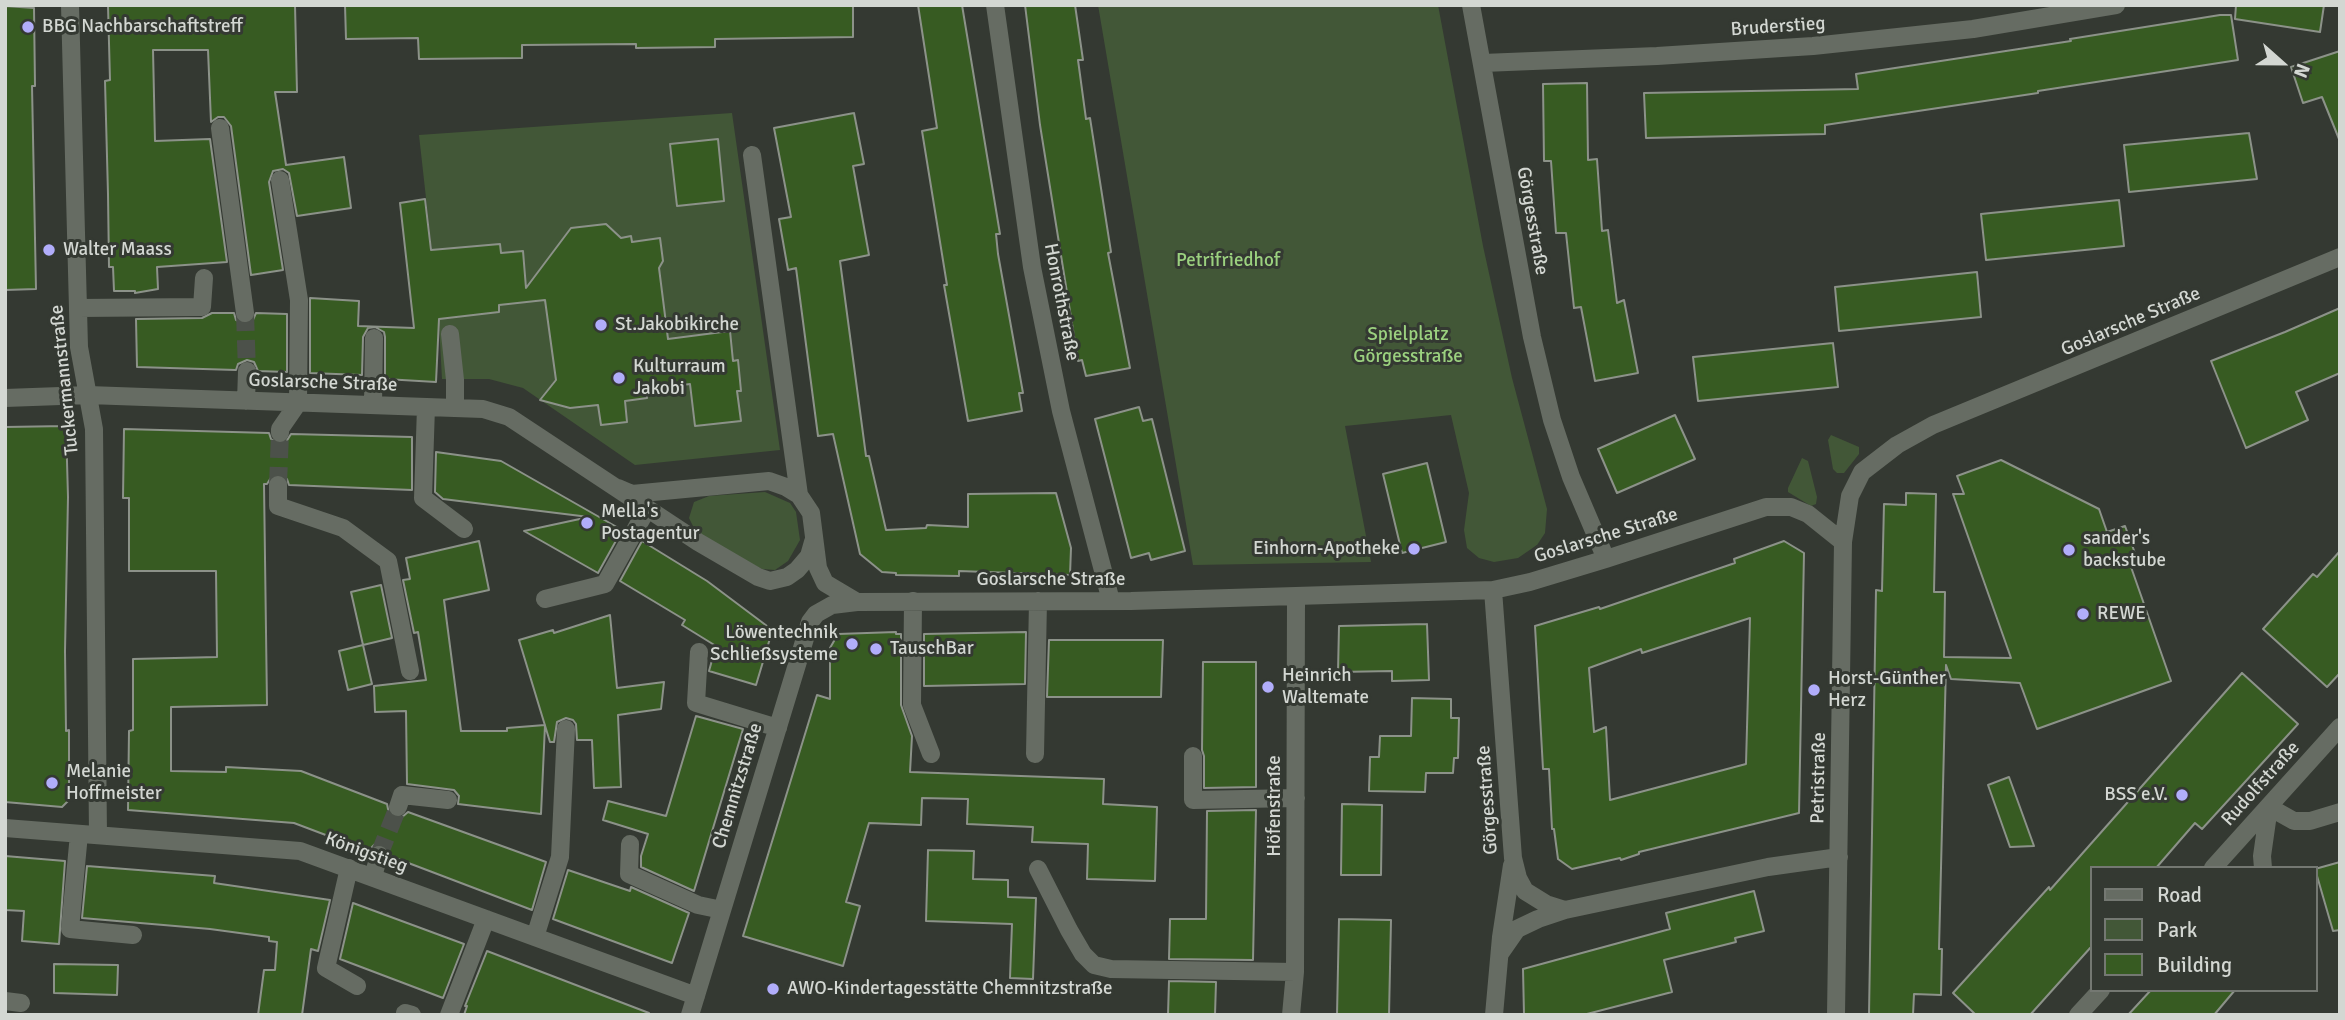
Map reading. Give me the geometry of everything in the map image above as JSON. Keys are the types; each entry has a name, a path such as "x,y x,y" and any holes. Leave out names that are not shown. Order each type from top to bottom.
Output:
{"street":[{"name":"Tuckermannstraße","path":"70,5 79,347 94,429 98,835"},
{"name":"Honrothstraße","path":"995,5 1032,267 1061,411 1111,601"},
{"name":"Görgesstraße","path":"1471,5 1532,337 1552,420 1571,477 1606,559"},
{"name":"Bruderstieg","path":"1483,63 1813,46 1973,29 2116,5"},
{"path":"220,128 245,313"},
{"path":"752,155 799,495 811,513 818,568 825,583 857,602"},
{"path":"280,433 298,403 299,300 281,180"},
{"name":"Goslarsche Straße","path":"1843,542 1850,496 1863,472 1933,425 2340,257"},
{"path":"78,308 202,307 204,278"},
{"path":"450,334 456,380 455,408"},
{"path":"373,405 374,338"},
{"path":"246,401 247,371"},
{"name":"Goslarsche Straße","path":"5,398 88,395 483,409 509,417 647,509 758,577 771,581 787,577 803,565 809,556 814,535"},
{"path":"426,407 423,498 464,529"},
{"name":"Goslarsche Straße","path":"618,488 632,494 651,494 769,481 799,495"},
{"path":"278,485 278,506 343,528 388,561 411,671"},
{"name":"Goslarsche Straße","path":"857,602 1111,601 1493,590 1606,559 1766,507 1791,507 1808,514 1843,542"},
{"path":"545,598 605,584 647,509"},
{"name":"Petristraße","path":"1836,1015 1843,542"},
{"name":"Görgesstraße","path":"1493,590 1513,858 1518,878 1525,891 1546,904 1565,910"},
{"name":"Höfenstraße","path":"1291,1015 1295,972 1296,597"},
{"path":"913,601 912,705 931,754"},
{"path":"1035,754 1038,601"},
{"name":"Chemnitzstraße","path":"690,1015 810,622 816,614 832,605 857,602"},
{"path":"699,652 696,704 778,728"},
{"name":"Rudolfstraße","path":"2215,866 2340,727"},
{"path":"535,937 560,857 566,729"},
{"path":"1193,756 1193,800 1296,798"},
{"path":"398,807 402,795 448,800"},
{"path":"2263,866 2269,807 2294,821 2310,821 2340,812"},
{"name":"Königstieg","path":"5,828 300,851 696,996"},
{"path":"79,834 70,929 133,934"},
{"path":"630,844 629,874 698,905 722,910"},
{"path":"373,877 379,855"},
{"path":"1499,955 1517,929 1565,910 1768,867 1839,856"},
{"path":"1494,1015 1499,955 1513,858"},
{"path":"349,869 326,968 356,986"},
{"path":"1038,869 1083,954 1094,965 1111,969 1295,972"},
{"path":"449,1015 486,919"},
{"path":"2078,1015 2099,992"}],"green space":[{"path":"1098,5 1438,5 1483,246 1512,378 1547,509 1545,533 1537,545 1518,558 1494,562 1479,558 1467,548 1464,530 1469,493 1451,415 1345,426 1371,562 1193,565"},
{"path":"732,113 780,450 635,465 523,388 489,379 442,379 438,306 419,135"},
{"path":"1831,435 1859,447 1859,454 1844,473 1837,473 1833,469 1828,440"},
{"path":"1802,458 1808,461 1817,497 1816,504 1811,506 1788,492"},
{"path":"765,492 790,503 796,512 800,540 788,561 775,570 762,569 745,561 696,532 689,518 694,502 709,496"}],"building":[{"path":"295,5 297,92 275,92 286,165 344,157 351,208 297,216 289,173 283,169 273,171 269,182 283,270 251,275 231,126 224,117 218,117 211,122 208,50 153,50 155,141 210,139 227,262 157,267 158,289 135,293 114,291 113,267 109,267 105,81 110,80 108,6"},
{"path":"345,5 853,5 853,37 715,39 715,47 636,48 636,44 522,45 522,58 419,59 418,38 346,39"},
{"path":"918,5 962,5 1000,234 996,234 998,254 1023,393 1019,393 1022,411 968,421 944,285 947,285 922,131 937,128"},
{"path":"1025,5 1075,5 1083,60 1078,60 1086,119 1090,118 1111,252 1108,253 1130,368 1086,376 1082,360 1078,361 1040,125"},
{"path":"2236,5 2324,5 2320,32 2235,19"},
{"path":"5,6 34,8 35,86 32,86 36,289 5,290"},
{"path":"2231,15 2238,60 1825,125 1825,134 1646,138 1644,93 1858,89 1856,74"},
{"path":"2340,51 2339,139 2322,97 2303,103 2291,67"},
{"path":"1587,83 1588,160 1597,159 1602,231 1608,230 1617,303 1624,300 1638,373 1595,381 1581,307 1574,308 1566,233 1556,233 1551,161 1544,161 1543,84"},
{"path":"854,113 864,164 853,166 869,255 840,261 866,456 869,456 886,530 926,528 927,525 968,527 968,494 1056,493 1071,548 1070,575 959,571 959,576 896,575 882,572 860,554 833,434 818,436 796,268 788,270 779,219 791,217 774,128"},
{"path":"2249,133 2257,179 2129,192 2124,145"},
{"path":"718,139 724,201 677,206 670,144"},
{"path":"425,199 431,250 500,244 501,253 523,251 526,288 571,228 606,224 621,238 631,236 632,242 660,238 663,261 659,268 668,339 730,331 733,361 738,360 741,391 737,391 741,421 695,426 690,384 646,390 647,398 625,401 627,422 601,425 598,405 570,408 540,400 556,380 545,300 499,305 499,312 439,319 436,382 385,379 385,337 384,332 375,327 368,328 363,337 362,375 310,373 310,298 359,301 358,326 414,328 400,203"},
{"path":"2119,200 2124,246 1986,260 1981,214"},
{"path":"1977,272 1981,317 1839,331 1835,287"},
{"path":"2340,308 2340,373 2296,392 2308,420 2246,448 2211,361"},
{"path":"212,313 234,313 236,320 246,324 252,322 256,313 287,314 287,372 258,371 254,362 247,360 238,364 236,370 137,367 136,319 202,318"},
{"path":"1833,343 1838,387 1698,401 1693,357"},
{"path":"1139,407 1143,421 1152,419 1185,551 1151,560 1149,553 1131,558 1095,419"},
{"path":"1675,415 1695,459 1617,493 1598,449"},
{"path":"66,426 68,497 65,651 69,800 62,807 5,802 5,427"},
{"path":"124,429 269,433 271,439 279,444 286,442 291,434 412,437 412,490 289,485 287,479 279,474 272,476 267,484 264,484 267,705 171,707 171,771 226,772 226,767 301,771 387,804 389,814 394,817 401,818 408,812 546,862 532,910 390,856 388,848 381,844 375,844 368,851 294,823 128,810 129,731 133,730 133,659 217,657 216,571 129,571 129,498 123,498"},
{"path":"436,452 501,461 622,530 598,573 524,531 589,517 443,499 435,492"},
{"path":"2001,460 2099,509 2107,532 2125,526 2139,564 2131,567 2171,681 2037,729 2020,683 1951,679 1946,665 1939,949 1942,949 1941,995 1914,994 1913,1015 1869,1015 1876,590 1882,591 1884,504 1906,505 1906,493 1936,494 1934,592 1945,592 1944,657 2011,658 1953,494 1964,494 1957,476"},
{"path":"1427,463 1446,542 1402,553 1383,474"},
{"path":"479,541 489,590 444,600 461,731 507,731 507,728 545,725 541,814 458,804 459,796 454,790 407,784 406,711 375,712 374,686 426,680 418,632 414,633 403,580 410,579 406,558"},
{"path":"642,541 707,581 767,626 771,635 756,685 709,671 716,646 682,625 685,620 620,581"},
{"path":"1784,541 1804,553 1799,813 1639,852 1621,860 1620,858 1572,869 1558,859 1552,829 1549,769 1543,769 1535,626 1599,607 1600,609 1735,563 1734,559","holes":["1750,618 1746,764 1610,800 1606,727 1594,732 1589,668 1641,649 1642,653"]},
{"path":"2340,551 2340,673 2327,687 2263,629 2313,574 2317,577"},
{"path":"381,585 392,638 363,645 351,592"},
{"path":"610,615 617,688 664,682 661,709 618,715 621,787 594,788 592,740 577,740 576,724 566,718 557,722 554,742 550,742 519,640 553,630 554,633"},
{"path":"1427,624 1429,680 1392,681 1392,671 1338,672 1339,626"},
{"path":"1026,632 1025,684 924,686 924,634"},
{"path":"838,634 901,634 901,705 912,736 910,772 1104,779 1103,804 1157,807 1155,881 1087,879 1088,844 1032,842 1033,827 967,824 968,799 922,798 921,825 869,823 846,902 860,906 843,966 743,936 817,695 830,699 830,648"},
{"path":"1049,640 1163,640 1161,697 1047,697"},
{"path":"363,645 372,684 348,690 339,651"},
{"path":"1203,662 1256,662 1256,787 1204,788"},
{"path":"2242,673 2298,724 2202,829 2195,823 2158,866 2090,866 2090,948 2030,1015 1976,1015 1953,993 2049,887 2050,890"},
{"path":"1412,698 1451,699 1451,718 1459,718 1458,758 1454,758 1453,773 1426,773 1425,792 1369,791 1370,757 1379,757 1380,736 1411,736"},
{"path":"696,716 743,729 694,891 641,867 641,856 648,834 603,820 608,801 666,816"},
{"path":"2009,777 2034,846 2010,847 1988,785"},
{"path":"1342,804 1382,805 1381,875 1341,875"},
{"path":"1256,810 1253,960 1169,959 1170,919 1206,919 1207,811"},
{"path":"928,850 974,851 973,879 1008,880 1008,897 1036,898 1033,979 1010,978 1012,924 926,921"},
{"path":"5,856 65,861 59,944 22,941 24,911 5,910"},
{"path":"2340,862 2340,930 2333,931 2317,868"},
{"path":"87,866 215,876 214,883 330,900 318,951 311,949 302,1015 258,1015 264,970 275,970 277,942 269,941 269,937 210,929 82,918"},
{"path":"568,870 630,891 631,887 689,913 672,963 553,919"},
{"path":"1754,891 1764,931 1735,938 1736,942 1664,960 1672,992 1583,1015 1524,1015 1523,969 1670,929 1666,913"},
{"path":"353,903 464,944 443,998 340,959"},
{"path":"1339,919 1391,920 1389,1015 1337,1015"},
{"path":"487,951 649,1013 464,1015 465,1006"},
{"path":"54,964 118,965 117,995 54,993"},
{"path":"1169,981 1216,982 1215,1015 1168,1015"},
{"path":"2149,992 2233,992 2214,1015 2128,1015"}],"tunnel":[{"path":"245,313 247,371"},
{"path":"278,485 280,433"},
{"path":"379,855 398,807"}],"place":[{"name":"BBG Nachbarschaftstreff","path":"28,27"},
{"name":"Walter Maass","path":"49,250"},
{"name":"St.Jakobikirche","path":"601,325"},
{"name":"Kulturraum Jakobi","path":"619,378"},
{"name":"Mella's Postagentur","path":"587,523"},
{"name":"Einhorn-Apotheke","path":"1414,549"},
{"name":"sander's backstube","path":"2069,550"},
{"name":"REWE","path":"2083,614"},
{"name":"Löwentechnik Schließsysteme","path":"852,644"},
{"name":"TauschBar","path":"876,649"},
{"name":"Heinrich Waltemate","path":"1268,687"},
{"name":"Horst-Günther Herz","path":"1814,690"},
{"name":"Melanie Hoffmeister","path":"52,783"},
{"name":"BSS e.V.","path":"2182,795"},
{"name":"AWO-Kindertagesstätte Chemnitzstraße","path":"773,989"}],"park label":[{"name":"Petrifriedhof","path":"1228,261"},
{"name":"Spielplatz Görgesstraße","path":"1408,346"}]}
